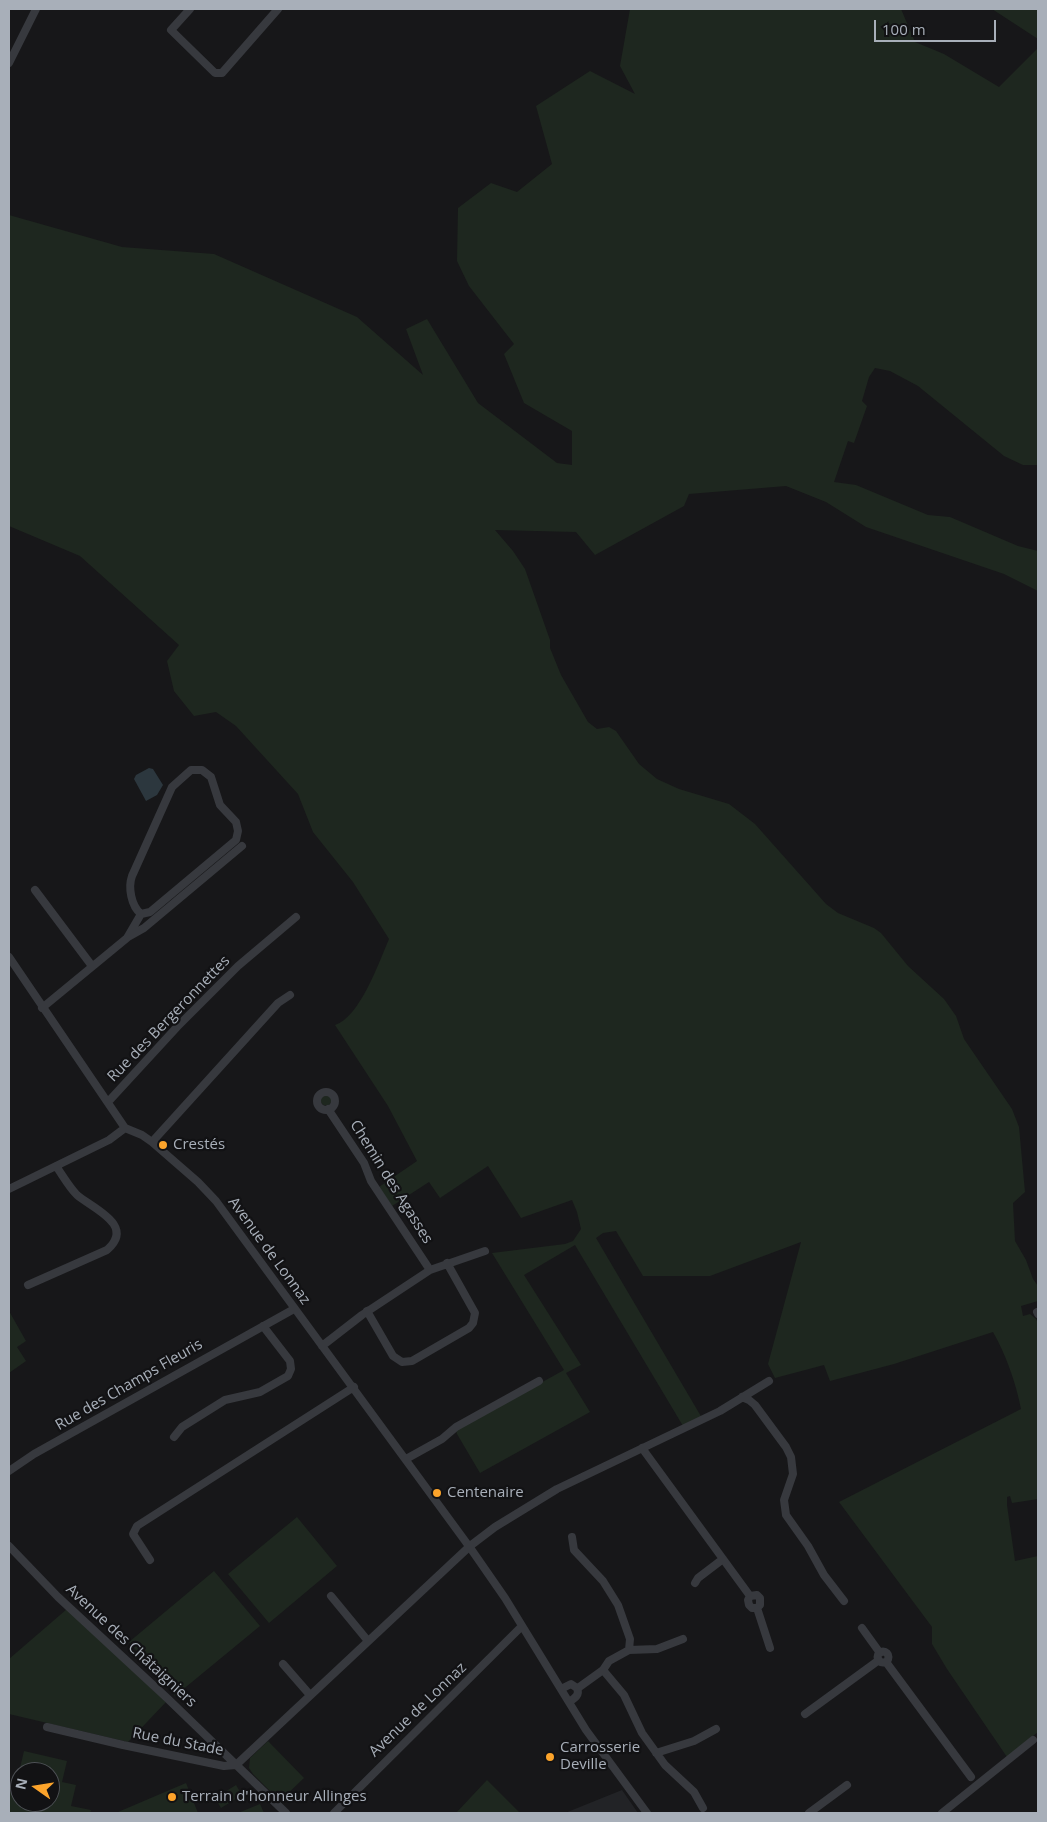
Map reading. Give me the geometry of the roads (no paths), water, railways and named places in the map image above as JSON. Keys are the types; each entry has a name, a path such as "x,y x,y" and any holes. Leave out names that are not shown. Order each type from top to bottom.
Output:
{"street":[{"path":"9,63 36,9"},
{"path":"190,9 172,30 218,74 222,73 278,9"},
{"path":"126,938 141,914 150,912 233,843 238,836 236,822 220,806 211,777 202,770 191,770 172,787 132,876 130,890 136,909 141,914"},
{"path":"42,1008 126,938 144,928 242,846"},
{"path":"35,890 92,966"},
{"name":"Rue des Bergeronnettes","path":"108,1102 177,1026 238,966 296,917"},
{"name":"Avenue de Lonnaz","path":"9,958 126,1128 152,1142 209,1193 354,1387 470,1546 586,1730 647,1813"},
{"path":"152,1142 278,1003 290,994"},
{"name":"Chemin des Agasses","path":"328,1109 364,1163 371,1181 430,1270"},
{"path":"9,1189 109,1140 126,1128"},
{"path":"28,1285 107,1250 115,1239 116,1230 113,1221 75,1193 56,1166"},
{"path":"322,1346 367,1311 430,1270 485,1251"},
{"path":"367,1311 393,1356 402,1362 412,1361 468,1328 475,1320 475,1313 447,1263"},
{"name":"Rue des Champs Fleuris","path":"9,1471 34,1454 294,1309"},
{"path":"174,1437 182,1427 224,1400 260,1392 288,1376 291,1369 290,1361 263,1326"},
{"path":"406,1459 442,1439 456,1426 539,1380"},
{"path":"236,1764 470,1546 494,1527 550,1494 705,1419 769,1381"},
{"path":"150,1560 133,1534 137,1526 354,1387"},
{"path":"742,1397 755,1405 789,1452 794,1474 784,1500 786,1515 808,1546 824,1575 844,1601"},
{"path":"642,1448 750,1596 748,1600 749,1605 752,1608 757,1608 770,1648"},
{"path":"572,1537 574,1550 603,1581 618,1605 630,1639 629,1650"},
{"name":"Avenue des Châtaigniers","path":"9,1546 58,1597 236,1764"},
{"path":"694,1583 723,1559"},
{"path":"331,1596 368,1641"},
{"name":"Avenue de Lonnaz","path":"334,1813 522,1626"},
{"path":"862,1628 882,1658 971,1776 976,1776 982,1782"},
{"path":"569,1702 577,1696 578,1688 603,1670 609,1661 629,1650 657,1649 682,1639"},
{"path":"805,1714 882,1658"},
{"path":"283,1664 310,1695"},
{"path":"603,1670 624,1695 642,1733 656,1753 665,1765 694,1792 703,1808"},
{"path":"561,1689 571,1684 578,1688"},
{"name":"Rue du Stade","path":"47,1728 123,1746 224,1766 236,1764 286,1813"},
{"path":"656,1753 694,1741 716,1729"},
{"path":"942,1813 1033,1740"},
{"path":"971,1776 969,1781 973,1788"},
{"path":"809,1813 847,1785"}],"place":[{"name":"Crestés","path":"163,1145"},
{"name":"Centenaire","path":"437,1493"},
{"name":"Carrosserie Deville","path":"550,1757"},
{"name":"Terrain d'honneur Allinges","path":"172,1797"}]}
